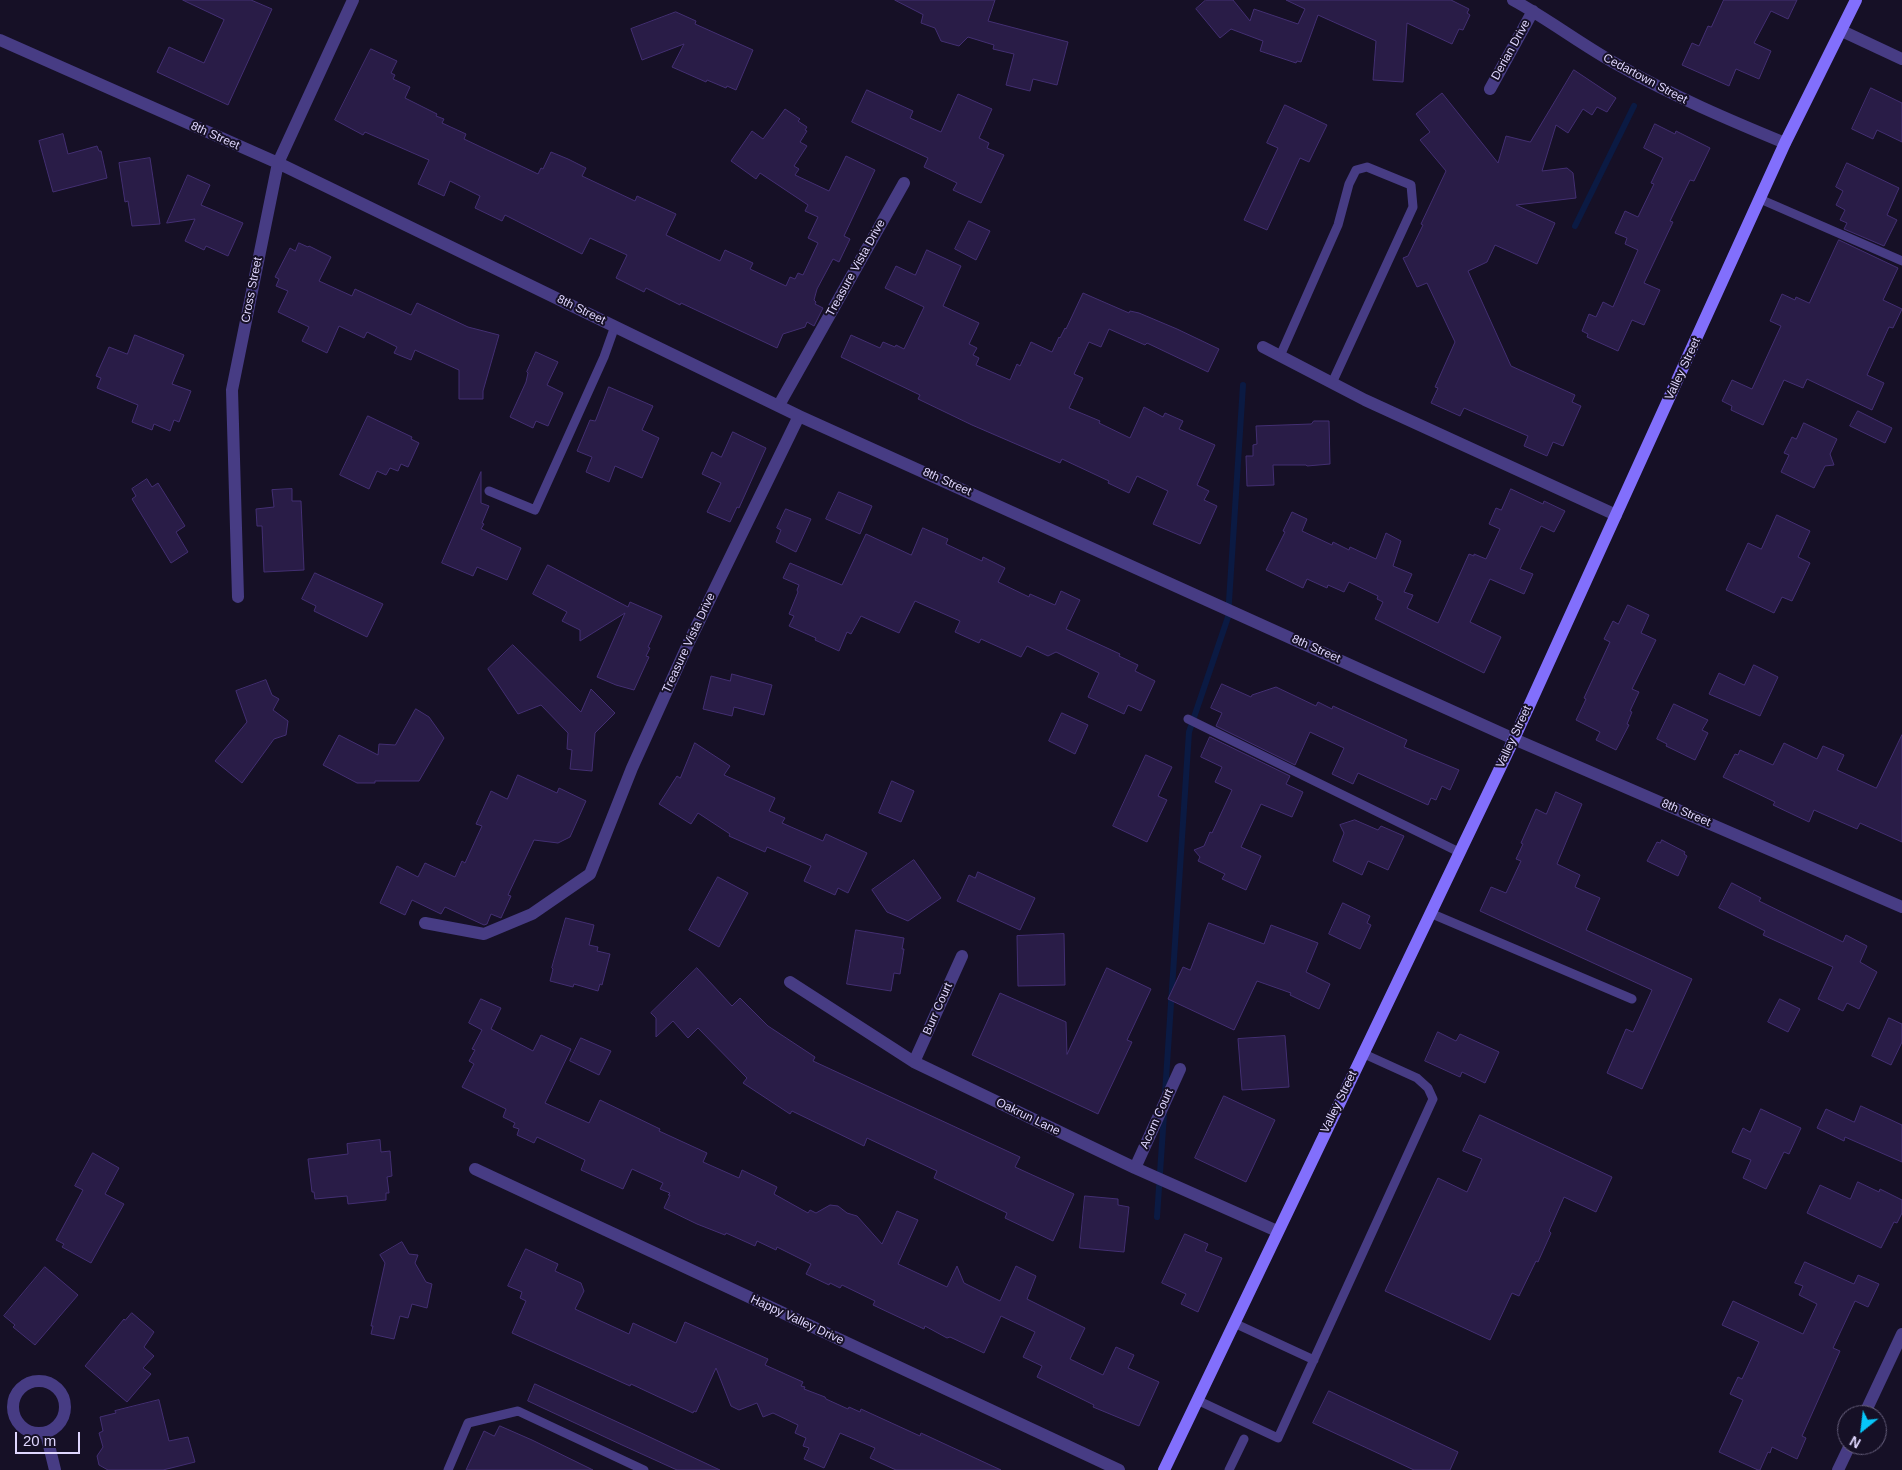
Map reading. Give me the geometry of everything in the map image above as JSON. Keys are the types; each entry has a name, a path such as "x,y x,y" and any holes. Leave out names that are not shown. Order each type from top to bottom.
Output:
{"street":[{"name":"Cross Street","path":"238,597 232,390 278,163 353,0"},
{"name":"Cedartown Street","path":"1513,0 1618,66 1690,103 1785,144"},
{"name":"Valley Street","path":"1164,1470 1514,739 1785,144 1842,32 1856,0"},
{"name":"Derian Drive","path":"1490,89 1533,11"},
{"path":"1842,32 1902,59"},
{"name":"8th Street","path":"0,40 278,163 799,416 1514,739 1902,907"},
{"name":"Treasure Vista Drive","path":"779,405 904,183"},
{"path":"1263,347 1332,383 1616,515"},
{"name":"Treasure Vista Drive","path":"425,923 484,934 532,914 590,874 632,768 688,642 799,416"},
{"name":"Burr Court","path":"914,1062 962,956"},
{"name":"Oakrun Lane","path":"790,982 914,1062 1135,1168 1277,1231"},
{"name":"Acorn Court","path":"1135,1168 1180,1069"},
{"name":"Happy Valley Drive","path":"475,1169 1119,1470"},
{"path":"1869,1405 1902,1334"},
{"path":"42,1380 50,1382 60,1391 65,1400 62,1420 55,1428 46,1433 26,1430 18,1423 13,1414 12,1404 15,1394 22,1386 32,1381 42,1380"},
{"path":"46,1433 55,1470"},
{"path":"1838,1470 1845,1455"}],"lane":[{"path":"1280,356 1338,225 1348,184 1356,170 1367,167 1411,185 1413,207 1332,383"},
{"path":"1760,199 1902,261"},
{"path":"489,491 534,510 604,357 615,326"},
{"path":"1188,719 1459,852"},
{"path":"1430,913 1632,999"},
{"path":"1197,1400 1278,1438 1433,1099 1428,1088 1417,1078 1362,1053"},
{"path":"1234,1322 1314,1360"},
{"path":"448,1470 468,1423 518,1410 644,1470"},
{"path":"1229,1470 1244,1439"}],"building":[{"path":"183,0 251,0 272,9 228,105 157,72 169,47 204,63 224,20"},
{"path":"895,0 995,0 988,21 1068,42 1057,85 1033,79 1030,91 1006,85 1014,54 993,49 994,45 968,37 959,46 941,41 935,28 921,23 923,15"},
{"path":"1206,0 1233,0 1250,21 1254,9 1298,24 1305,9 1286,0 1451,0 1469,9 1467,13 1470,15 1463,30 1459,29 1452,44 1407,23 1403,82 1373,80 1376,41 1318,15 1301,62 1297,61 1296,63 1260,51 1263,41 1231,29 1220,38 1196,9"},
{"path":"1724,0 1797,0 1788,19 1771,11 1754,43 1771,51 1759,79 1736,69 1729,86 1682,65 1692,43 1699,46 1708,26 1711,27"},
{"path":"676,12 696,21 695,24 753,50 736,90 707,80 706,82 672,67 684,44 642,60 631,29"},
{"path":"371,49 397,61 391,73 395,75 393,79 410,87 405,98 437,114 436,116 444,119 442,123 466,134 464,139 538,174 541,168 543,169 551,152 568,159 586,168 582,176 635,201 637,196 676,214 666,235 720,261 725,250 753,263 750,269 786,286 790,277 795,279 798,273 803,275 818,243 808,238 818,217 805,211 808,205 760,173 756,179 731,161 752,131 763,139 785,109 800,119 798,121 807,127 805,130 807,131 800,142 807,146 794,166 799,169 795,175 829,191 846,156 875,170 844,236 850,239 839,262 833,259 817,289 814,300 815,304 823,308 814,326 807,322 805,327 783,334 777,348 681,303 680,305 646,288 644,292 616,278 627,255 590,238 582,254 505,215 502,221 475,208 480,196 450,181 444,196 418,184 429,160 365,132 363,135 335,120"},
{"path":"1574,70 1616,98 1607,112 1597,107 1592,115 1583,109 1568,133 1556,125 1542,171 1567,168 1573,173 1576,198 1516,205 1555,223 1537,264 1495,245 1487,262 1468,271 1511,366 1575,395 1572,402 1581,406 1563,446 1553,442 1547,456 1524,446 1528,436 1464,408 1460,416 1431,403 1438,388 1435,387 1455,342 1427,283 1417,287 1403,258 1408,256 1446,171 1420,140 1430,132 1416,114 1442,93 1498,163 1506,136 1530,142"},
{"path":"1871,88 1902,103 1902,142 1877,130 1873,139 1852,129"},
{"path":"867,90 913,111 910,118 941,132 958,94 992,109 979,138 989,143 987,148 1004,155 981,203 953,190 957,183 924,167 928,158 852,122"},
{"path":"1285,105 1327,125 1309,162 1300,158 1267,230 1244,220 1278,148 1267,143"},
{"path":"1655,124 1675,134 1676,131 1710,148 1694,181 1690,180 1670,221 1673,222 1644,283 1660,290 1644,325 1632,320 1618,351 1587,337 1588,334 1582,331 1589,314 1596,317 1603,302 1613,307 1638,250 1625,244 1627,238 1615,233 1625,211 1638,217 1654,184 1651,183 1663,158 1644,148"},
{"path":"63,134 68,154 97,146 99,151 101,151 107,178 53,192 39,141"},
{"path":"150,158 160,224 132,226 128,201 125,202 119,163"},
{"path":"1847,163 1899,188 1887,215 1897,220 1884,246 1844,229 1847,223 1840,220 1845,210 1836,205 1843,191 1836,187"},
{"path":"188,175 210,185 201,205 243,223 228,256 206,246 204,250 185,241 195,219 167,223"},
{"path":"969,221 990,231 976,260 955,249"},
{"path":"1839,240 1898,268 1883,300 1902,309 1893,328 1889,327 1867,375 1884,383 1872,410 1807,379 1803,388 1784,380 1763,425 1731,410 1732,406 1722,401 1732,380 1752,389 1781,326 1770,321 1782,294 1795,300 1796,297 1809,303"},
{"path":"299,243 331,257 319,281 352,296 355,289 411,315 417,303 468,327 499,335 483,391 483,399 459,399 459,370 415,350 411,360 394,353 397,347 367,332 364,338 339,326 327,353 302,341 309,327 278,312 288,291 276,286 279,279 275,277 290,248 295,251"},
{"path":"927,250 961,266 943,306 979,323 969,344 977,348 973,355 979,358 976,365 1010,380 1017,364 1020,366 1031,342 1052,352 1059,337 1066,329 1083,293 1129,313 1130,311 1139,313 1219,349 1208,372 1147,343 1145,345 1109,329 1101,347 1089,342 1074,374 1083,378 1069,408 1100,421 1099,423 1130,438 1144,407 1163,417 1165,413 1183,421 1179,429 1215,445 1197,485 1209,491 1204,500 1217,506 1200,544 1153,524 1168,491 1137,476 1129,493 1108,483 1109,481 1062,459 1060,463 972,425 918,399 920,395 841,357 851,335 880,348 883,342 904,349 924,307 885,288 896,266 915,275"},
{"path":"135,335 184,355 172,384 191,391 179,422 174,420 170,431 154,424 152,430 132,422 138,405 97,388 101,378 96,376 109,347 127,354"},
{"path":"536,352 558,362 547,385 563,393 548,426 536,421 533,428 510,417 526,382 527,372"},
{"path":"609,387 653,406 642,430 659,438 642,478 615,466 609,482 586,472 592,457 577,451 590,420 595,421"},
{"path":"1858,411 1892,428 1885,443 1850,426"},
{"path":"368,416 412,437 411,439 419,443 408,467 401,464 398,471 390,468 386,475 377,471 369,489 340,475"},
{"path":"1314,421 1329,421 1330,464 1307,466 1273,465 1274,485 1247,486 1246,456 1253,456 1253,445 1257,444 1256,426 1311,424"},
{"path":"1804,423 1837,439 1830,454 1834,465 1825,466 1814,488 1781,472 1789,455 1784,453 1792,437 1796,439"},
{"path":"733,432 766,448 739,508 737,507 730,522 707,512 721,483 702,474 712,452 721,457"},
{"path":"481,472 481,503 489,506 481,529 521,548 507,580 477,567 473,576 442,563"},
{"path":"147,479 152,487 158,483 185,526 176,532 188,552 171,563 132,499 136,496 132,489"},
{"path":"292,489 292,501 301,501 304,570 264,572 262,526 257,526 256,509 274,507 272,490"},
{"path":"1511,489 1543,504 1544,501 1565,511 1554,532 1541,526 1520,569 1533,574 1524,594 1490,579 1470,622 1501,637 1484,673 1375,619 1383,602 1377,599 1378,596 1349,582 1344,592 1328,585 1327,588 1307,579 1303,588 1266,570 1285,532 1283,531 1292,512 1307,519 1302,531 1332,545 1333,542 1349,550 1350,547 1376,559 1386,533 1401,541 1393,566 1412,574 1404,592 1413,595 1407,608 1438,623 1469,554 1486,559 1500,529 1489,524 1496,508 1501,510"},
{"path":"839,492 872,506 860,534 826,519"},
{"path":"786,509 811,519 796,552 776,542 781,530 777,528"},
{"path":"1777,515 1810,531 1798,557 1810,563 1792,601 1782,597 1774,613 1726,590 1748,543 1761,549"},
{"path":"923,528 948,539 946,544 982,561 983,557 1005,568 998,582 1029,597 1030,594 1055,605 1061,591 1080,600 1066,629 1120,654 1119,656 1138,665 1135,671 1155,681 1141,711 1128,705 1124,714 1088,697 1099,673 1056,652 1048,656 1027,646 1021,657 981,639 979,643 955,632 960,621 915,601 899,633 861,616 851,634 847,632 839,651 789,626 794,616 789,614 799,585 783,578 790,563 842,585 866,534 911,555"},
{"path":"548,565 628,607 630,602 662,616 648,647 650,648 646,656 649,657 634,690 597,677 625,613 580,641 580,630 562,621 567,612 533,594"},
{"path":"315,573 383,604 367,637 314,611 316,606 302,599"},
{"path":"1628,605 1649,615 1641,633 1656,640 1632,689 1639,692 1630,711 1632,712 1627,724 1629,725 1616,750 1596,740 1600,732 1576,720 1610,642 1604,639 1613,621 1618,624"},
{"path":"513,645 581,712 591,689 615,713 595,733 592,771 570,769 572,750 567,749 568,733 541,705 518,714 488,669"},
{"path":"1754,665 1778,677 1760,716 1709,694 1719,673 1744,685"},
{"path":"732,674 772,685 764,715 734,707 732,716 703,709 711,676 730,681"},
{"path":"266,680 272,695 279,699 273,710 288,721 286,735 274,739 242,783 215,761 247,722 236,691"},
{"path":"1222,684 1251,697 1276,687 1316,706 1318,702 1332,709 1333,706 1407,740 1404,747 1459,770 1450,790 1442,786 1436,800 1431,798 1428,805 1358,773 1353,784 1332,774 1344,748 1310,732 1295,765 1216,726 1222,713 1211,708"},
{"path":"1674,704 1708,720 1702,730 1708,733 1695,760 1666,746 1667,744 1657,739"},
{"path":"416,709 429,717 444,738 419,781 357,783 323,765 339,735 378,755 379,744 395,745"},
{"path":"1062,713 1088,725 1075,754 1049,741"},
{"path":"1902,735 1902,842 1860,823 1857,829 1814,810 1809,822 1773,805 1775,802 1723,777 1735,754 1738,755 1740,750 1773,765 1784,743 1817,759 1823,746 1844,755 1837,770 1876,788"},
{"path":"1210,737 1290,776 1286,784 1303,792 1292,817 1261,804 1241,847 1261,856 1246,890 1222,879 1225,874 1198,861 1200,857 1194,850 1204,846 1232,790 1215,782 1222,767 1201,757"},
{"path":"695,743 730,766 724,775 775,798 769,811 785,818 782,823 823,841 826,834 867,853 848,893 838,888 835,895 804,881 811,866 767,847 765,852 729,836 730,834 698,813 691,824 659,804 677,776 680,778"},
{"path":"1146,755 1172,767 1158,796 1167,800 1147,842 1113,826"},
{"path":"518,775 557,793 559,788 586,801 570,837 558,843 534,840 508,895 511,896 501,918 491,914 487,924 484,925 445,907 441,914 412,900 405,915 380,903 397,866 418,877 425,863 455,877 462,861 465,863 482,826 476,824 491,791 507,799"},
{"path":"892,781 914,791 901,822 879,813"},
{"path":"1556,792 1582,804 1557,864 1580,875 1575,887 1600,898 1586,930 1692,979 1642,1089 1607,1073 1626,1029 1633,1032 1652,990 1480,911 1491,887 1506,893 1521,861 1516,859 1536,809 1546,814"},
{"path":"1355,820 1378,830 1381,826 1404,836 1388,870 1368,861 1362,875 1333,861 1344,833 1340,825"},
{"path":"1662,840 1685,852 1684,854 1687,856 1678,876 1647,861 1657,842 1660,843"},
{"path":"914,860 941,898 908,921 887,912 872,890"},
{"path":"978,872 1035,898 1020,930 957,901 969,875 975,878"},
{"path":"718,877 748,893 719,947 689,930"},
{"path":"1732,883 1761,898 1759,901 1843,942 1846,935 1867,946 1860,962 1877,972 1859,1009 1847,1003 1843,1011 1818,999 1833,967 1763,935 1765,931 1719,908"},
{"path":"1343,903 1370,916 1367,923 1371,925 1360,949 1329,934"},
{"path":"566,918 594,925 589,945 598,947 597,951 610,954 602,985 600,984 598,991 574,984 573,987 550,981"},
{"path":"1209,923 1264,944 1271,925 1318,943 1306,972 1330,984 1319,1009 1290,995 1291,993 1257,981 1234,1030 1168,999 1183,967 1190,970"},
{"path":"856,930 904,938 900,974 894,973 891,991 847,984"},
{"path":"1064,934 1065,985 1018,986 1017,936"},
{"path":"697,968 732,1006 740,998 768,1026 815,1057 813,1061 1020,1157 1015,1167 1074,1194 1053,1241 1005,1218 1007,1213 934,1178 937,1171 867,1138 864,1146 792,1111 790,1114 743,1083 747,1078 698,1028 688,1038 673,1021 656,1037 656,1018 651,1013"},
{"path":"1107,968 1151,989 1127,1040 1132,1042 1098,1114 972,1055 1000,993 1066,1022 1067,1054"},
{"path":"481,999 501,1008 491,1029 533,1051 541,1035 571,1049 545,1103 589,1123 600,1100 660,1129 659,1131 707,1153 703,1162 739,1178 742,1170 777,1187 774,1194 808,1213 810,1210 816,1213 830,1205 838,1206 847,1213 857,1216 882,1244 897,1211 918,1220 898,1264 947,1287 957,1266 964,1283 1000,1301 1016,1266 1036,1276 1027,1299 1085,1328 1070,1359 1103,1375 1116,1347 1134,1355 1128,1368 1159,1382 1139,1426 1093,1407 1094,1405 1037,1377 1042,1366 1023,1357 1035,1332 1001,1316 984,1353 950,1337 947,1338 925,1326 924,1329 873,1305 875,1301 842,1285 840,1288 830,1283 829,1285 806,1274 811,1264 777,1247 776,1250 757,1241 755,1246 726,1233 725,1235 697,1224 664,1208 670,1193 660,1189 663,1183 632,1169 623,1189 581,1170 585,1160 537,1137 534,1143 517,1135 519,1129 513,1127 515,1123 503,1117 506,1109 462,1087 474,1064 469,1061 475,1050 472,1049 482,1030 469,1023"},
{"path":"1780,999 1800,1009 1788,1032 1768,1022"},
{"path":"1889,1018 1902,1024 1902,1042 1891,1065 1872,1056"},
{"path":"1438,1032 1456,1041 1460,1034 1499,1052 1485,1083 1462,1072 1460,1077 1425,1061"},
{"path":"1285,1036 1289,1087 1242,1090 1238,1039"},
{"path":"581,1038 611,1051 599,1075 570,1061"},
{"path":"1224,1096 1275,1120 1246,1182 1195,1158"},
{"path":"1861,1106 1902,1125 1902,1162 1845,1137 1844,1141 1817,1128 1826,1109 1854,1122"},
{"path":"1761,1109 1801,1128 1789,1154 1784,1152 1766,1189 1743,1178 1751,1160 1732,1152 1743,1128 1750,1132"},
{"path":"1480,1115 1612,1177 1596,1212 1564,1197 1538,1262 1536,1261 1519,1296 1512,1293 1490,1340 1385,1291 1438,1178 1467,1192 1482,1159 1463,1151"},
{"path":"380,1140 381,1152 390,1151 392,1176 387,1177 389,1193 386,1193 386,1200 348,1204 347,1196 315,1199 314,1192 312,1192 308,1159 348,1154 347,1144"},
{"path":"93,1153 119,1168 105,1194 124,1204 91,1263 62,1247 64,1244 56,1240 83,1190 75,1186"},
{"path":"1858,1182 1879,1192 1880,1189 1902,1200 1902,1213 1897,1223 1894,1222 1881,1248 1807,1213 1820,1185 1850,1199"},
{"path":"1085,1196 1118,1199 1118,1205 1129,1207 1124,1252 1080,1248"},
{"path":"1185,1234 1208,1244 1205,1251 1222,1258 1198,1312 1181,1304 1186,1294 1162,1283"},
{"path":"402,1242 409,1254 418,1255 415,1263 426,1282 432,1284 427,1308 412,1304 408,1318 400,1316 394,1339 371,1334 373,1326 371,1326 385,1263 380,1255"},
{"path":"526,1249 558,1264 555,1271 581,1283 584,1291 575,1309 629,1334 633,1323 676,1343 685,1322 768,1359 765,1365 803,1382 801,1386 805,1387 804,1389 848,1409 849,1407 860,1412 861,1409 920,1436 921,1433 1001,1470 896,1470 870,1458 875,1448 840,1433 824,1468 804,1459 809,1448 803,1446 806,1438 795,1433 798,1425 773,1413 763,1417 757,1403 739,1410 731,1406 716,1368 696,1412 694,1411 693,1413 512,1333 526,1301 520,1298 522,1292 508,1286"},
{"path":"1805,1262 1854,1284 1858,1275 1879,1284 1868,1307 1855,1301 1833,1348 1840,1351 1802,1436 1806,1438 1797,1459 1772,1447 1760,1470 1758,1470 1719,1452 1743,1400 1730,1394 1738,1377 1742,1379 1759,1342 1722,1325 1733,1301 1803,1334 1817,1304 1799,1295 1803,1286 1795,1283"},
{"path":"45,1267 78,1295 35,1345 13,1327 15,1325 4,1316"},
{"path":"132,1313 154,1332 144,1347 154,1356 143,1368 151,1374 127,1402 85,1366 124,1319"},
{"path":"535,1384 720,1470 677,1470 622,1445 528,1401"},
{"path":"1329,1391 1458,1452 1450,1470 1414,1470 1313,1423"},
{"path":"159,1400 169,1441 188,1437 195,1462 163,1470 108,1470 99,1465 97,1456 103,1447 99,1433 103,1431 100,1417 116,1413 115,1411"},
{"path":"500,1426 593,1470 466,1470 484,1431 494,1436"}],"waterway":[{"path":"1575,226 1634,106"},
{"path":"1165,1094 1189,732 1228,617 1243,385"},
{"path":"1157,1217 1164,1114"}]}
